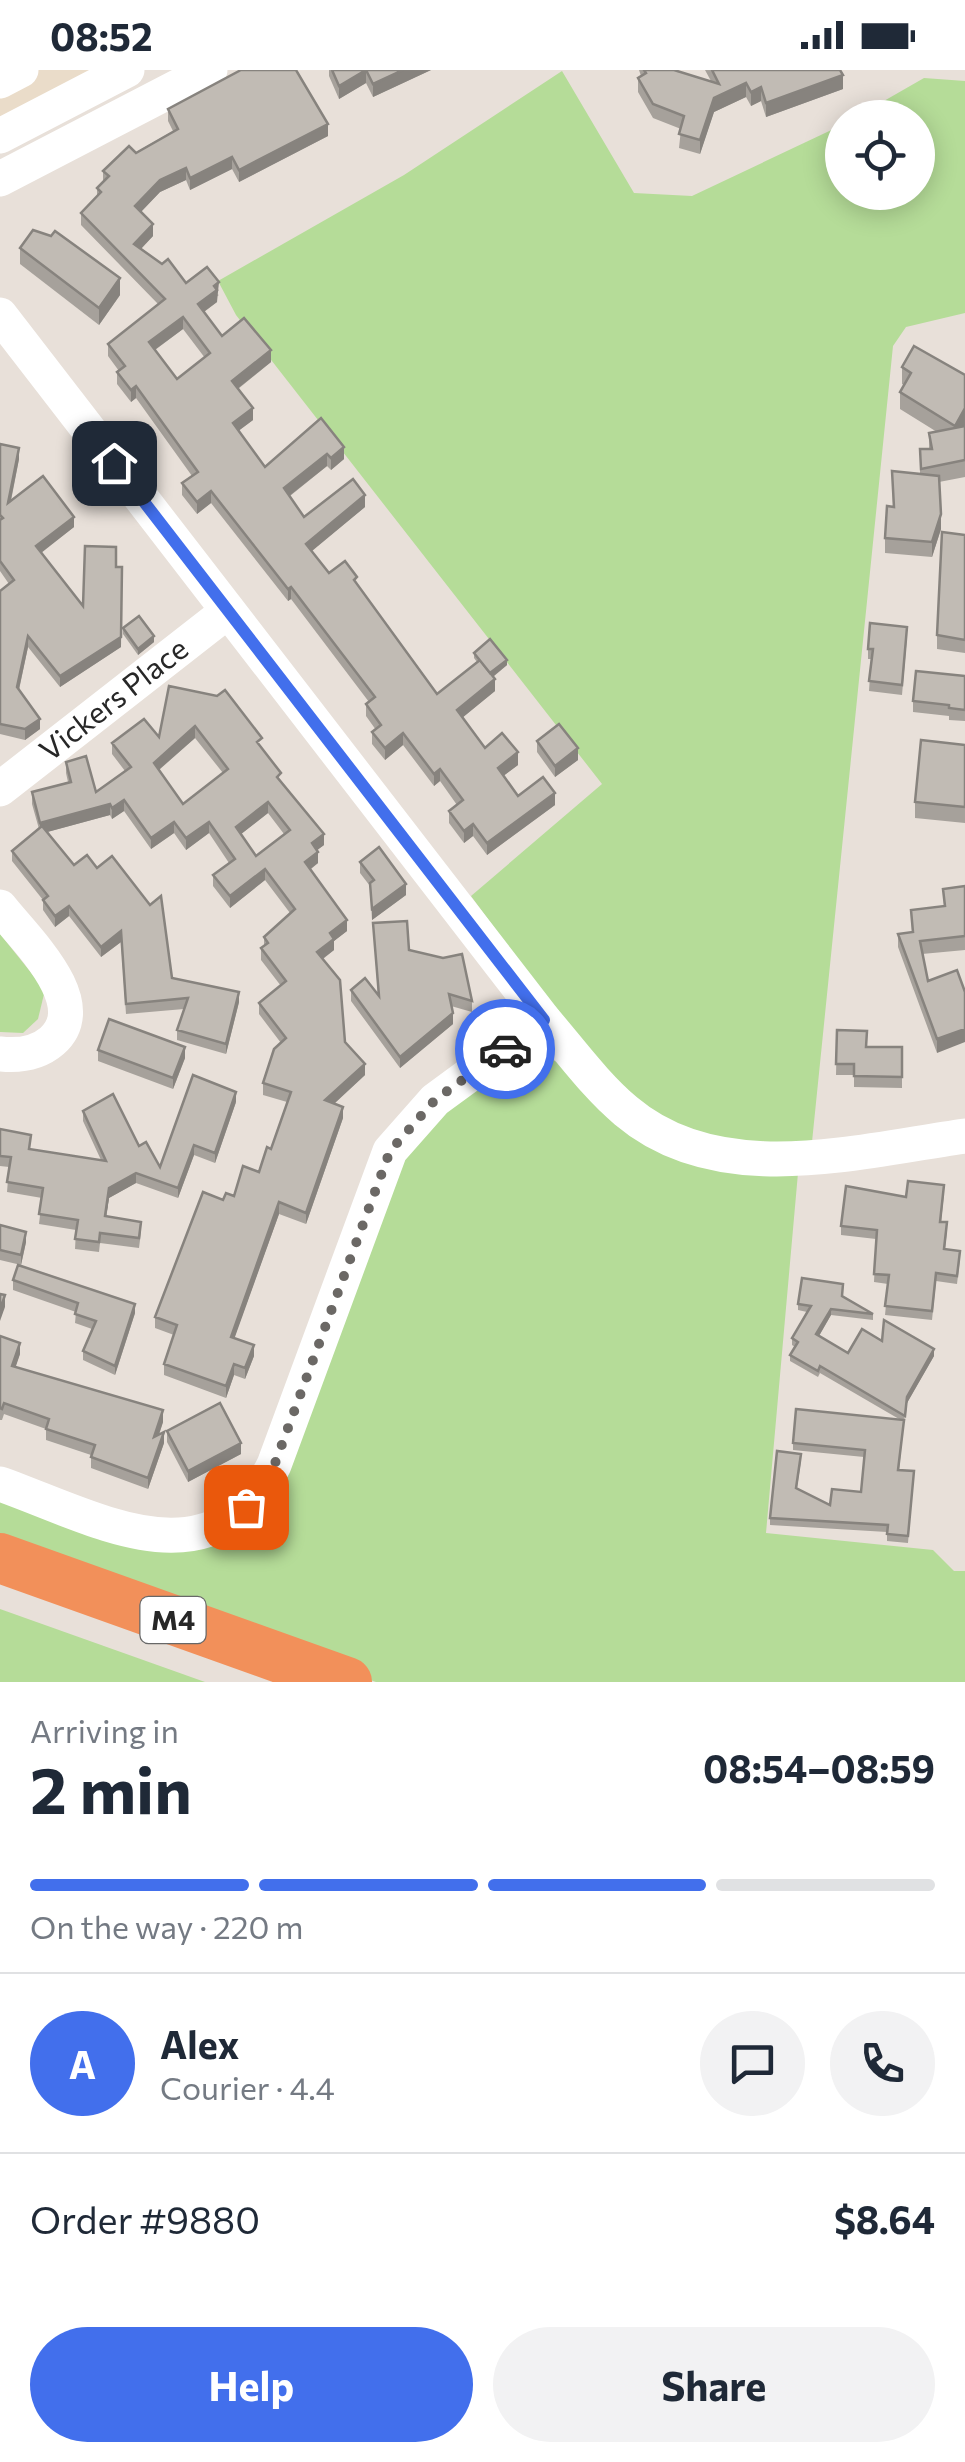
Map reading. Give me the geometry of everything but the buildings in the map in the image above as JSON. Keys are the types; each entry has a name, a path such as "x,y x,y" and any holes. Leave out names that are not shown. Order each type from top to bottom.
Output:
{"highway":[{"name":"M4","path":"0,1558 346,1682"},
{"name":"M4","path":"0,1591 252,1682"}],"street":[{"path":"0,82 21,70"},
{"path":"0,136 126,70"},
{"path":"0,178 210,70"},
{"path":"0,315 544,1020 626,1112 655,1130 711,1152 781,1160 965,1136"},
{"name":"Vickers Place","path":"0,789 228,611"},
{"path":"0,907 58,984 66,1016 60,1033 48,1045 27,1054 0,1054"},
{"path":"0,1484 122,1527 177,1537 206,1534 235,1519 263,1488 274,1466 374,1186 399,1137 435,1100 544,1020"}],"shaded area":[{"path":"0,70 98,70 0,123"}],"green space":[{"path":"562,71 634,193 692,196 825,133 825,210 935,210 935,100 886,100 924,78 965,81 965,313 906,327 893,346 812,1142 772,1148 705,1138 633,1101 531,978 471,896 602,784 236,315 218,281 404,175"},
{"path":"0,934 45,990 38,1019 23,1033 0,1032"},
{"path":"534,1051 561,1064 600,1111 798,1173 766,1533 933,1550 954,1571 965,1571 965,1682 376,1682 0,1544 0,1495 198,1548 241,1531 251,1539 280,1485 409,1140 513,1054"},
{"path":"0,1609 205,1682 0,1682"}],"way so far":[{"path":"246,1507 263,1488 274,1466 390,1151 435,1100 505,1049"}],"route":[{"path":"114,463 544,1020 505,1049"}]}
